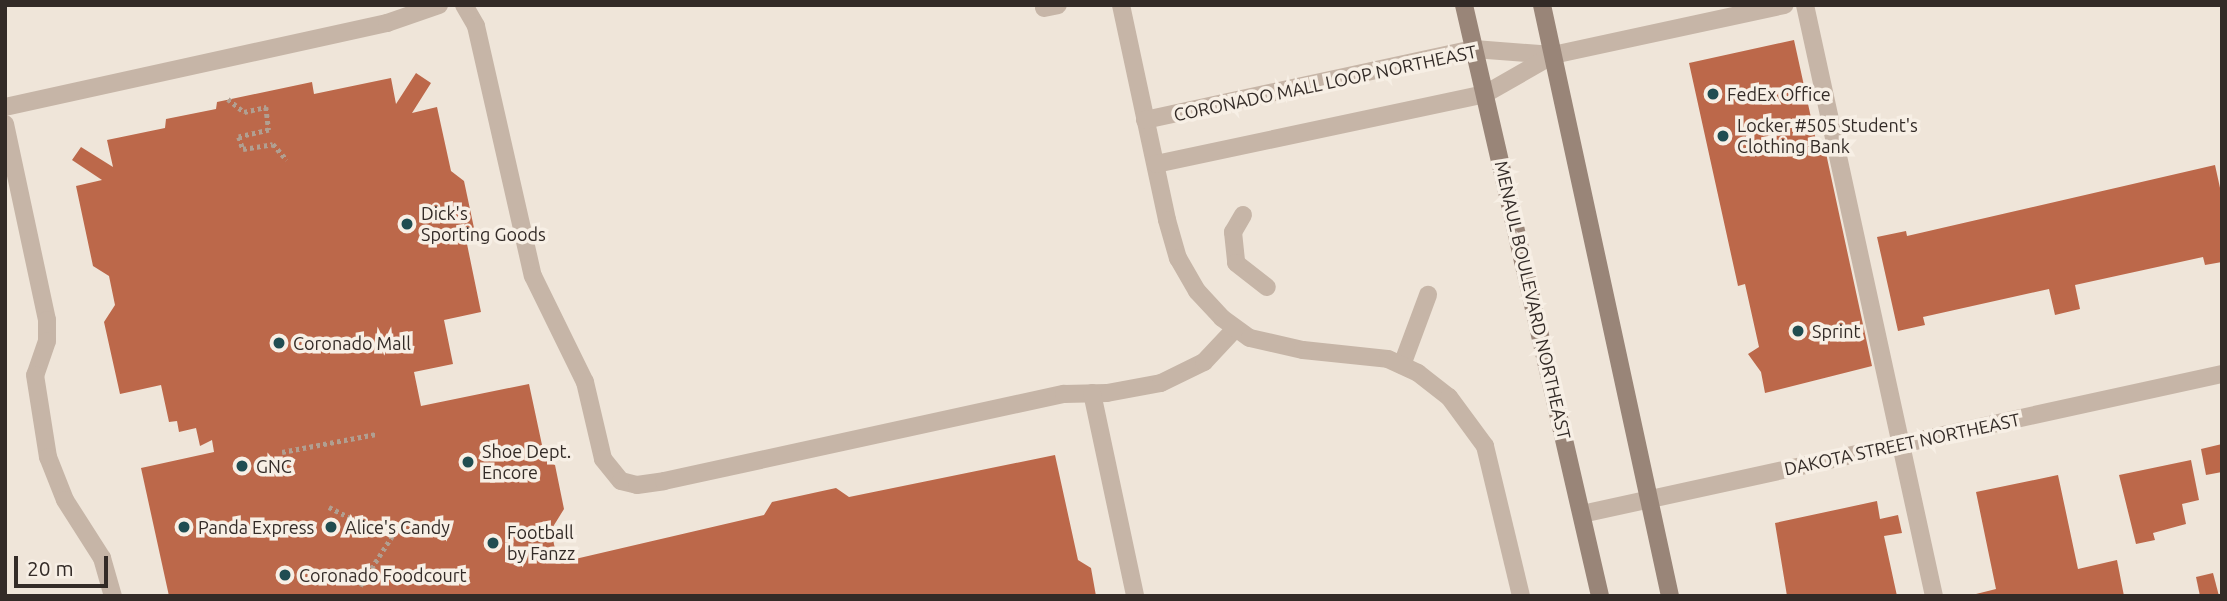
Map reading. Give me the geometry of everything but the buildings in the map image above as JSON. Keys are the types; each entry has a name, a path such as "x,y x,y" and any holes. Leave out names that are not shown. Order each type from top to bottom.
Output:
{"main road":[{"name":"MENAUL BOULEVARD NORTHEAST","path":"1464,5 1600,596"},
{"path":"1542,5 1670,596"}],"street":[{"path":"5,107 387,23 439,5"},
{"path":"464,5 476,26 533,276 585,382 603,458 621,481 637,485 664,481 1064,394 1092,393 1178,377 1204,362 1235,329"},
{"path":"1121,5 1178,258 1209,306 1235,329 1265,343 1373,355 1402,365 1449,397 1485,446 1521,596"},
{"path":"1156,164 1485,93 1553,55 1785,5"},
{"path":"1805,5 1934,596"},
{"name":"CORONADO MALL LOOP NORTHEAST","path":"1145,120 1474,49 1553,55"},
{"path":"5,124 47,320 47,341 35,375 48,457 65,500 102,558 113,596"},
{"path":"1243,215 1233,232 1236,263 1267,287"},
{"path":"1402,365 1428,295"},
{"name":"DAKOTA STREET NORTHEAST","path":"1582,514 2222,373"},
{"path":"1092,393 1135,596"}],"path":[{"path":"229,99 244,111 266,107 269,130 239,137 243,149 273,144 287,160"},
{"path":"282,452 376,433"},
{"path":"330,507 363,524"},
{"path":"360,586 396,530"}],"place":[{"name":"FedEx Office","path":"1713,94"},
{"name":"Locker #505 Student's Clothing Bank","path":"1723,136"},
{"name":"Dick's Sporting Goods","path":"407,224"},
{"name":"Sprint","path":"1798,331"},
{"name":"Coronado Mall","path":"279,343"},
{"name":"Shoe Dept. Encore","path":"468,462"},
{"name":"GNC","path":"242,466"},
{"name":"Panda Express","path":"184,527"},
{"name":"Alice's Candy","path":"331,527"},
{"name":"Football by Fanzz","path":"493,543"},
{"name":"Coronado Foodcourt","path":"285,575"}]}
